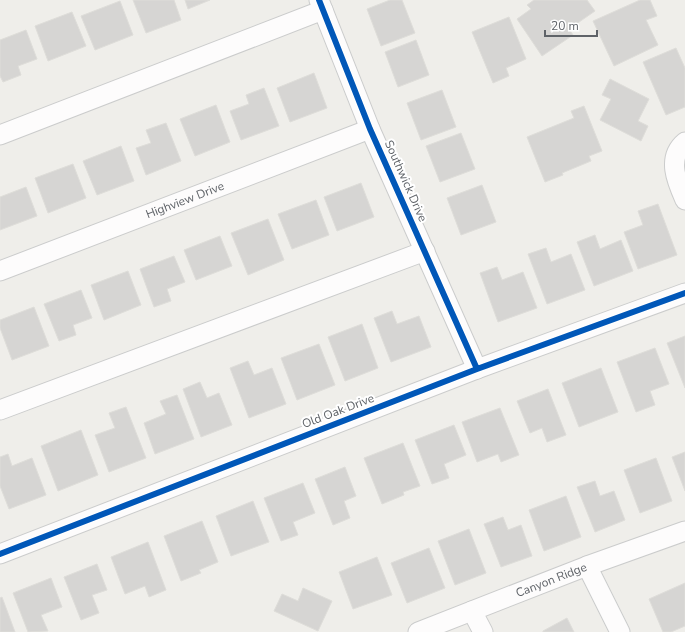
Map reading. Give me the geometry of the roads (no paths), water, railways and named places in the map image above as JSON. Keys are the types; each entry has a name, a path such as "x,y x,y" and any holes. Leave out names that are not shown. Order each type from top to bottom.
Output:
{"street":[{"name":"Southwick Drive","path":"321,5 370,129 477,369"},
{"path":"0,135 321,5"},
{"name":"Highview Drive","path":"0,271 370,129"},
{"path":"685,142 679,147 674,165 677,182 685,200"},
{"path":"0,410 425,251"},
{"name":"Old Oak Drive","path":"0,554 477,369 685,292"},
{"name":"Canyon Ridge","path":"418,632 587,566 685,531"},
{"path":"587,566 620,632"},
{"path":"472,611 483,632"}]}
